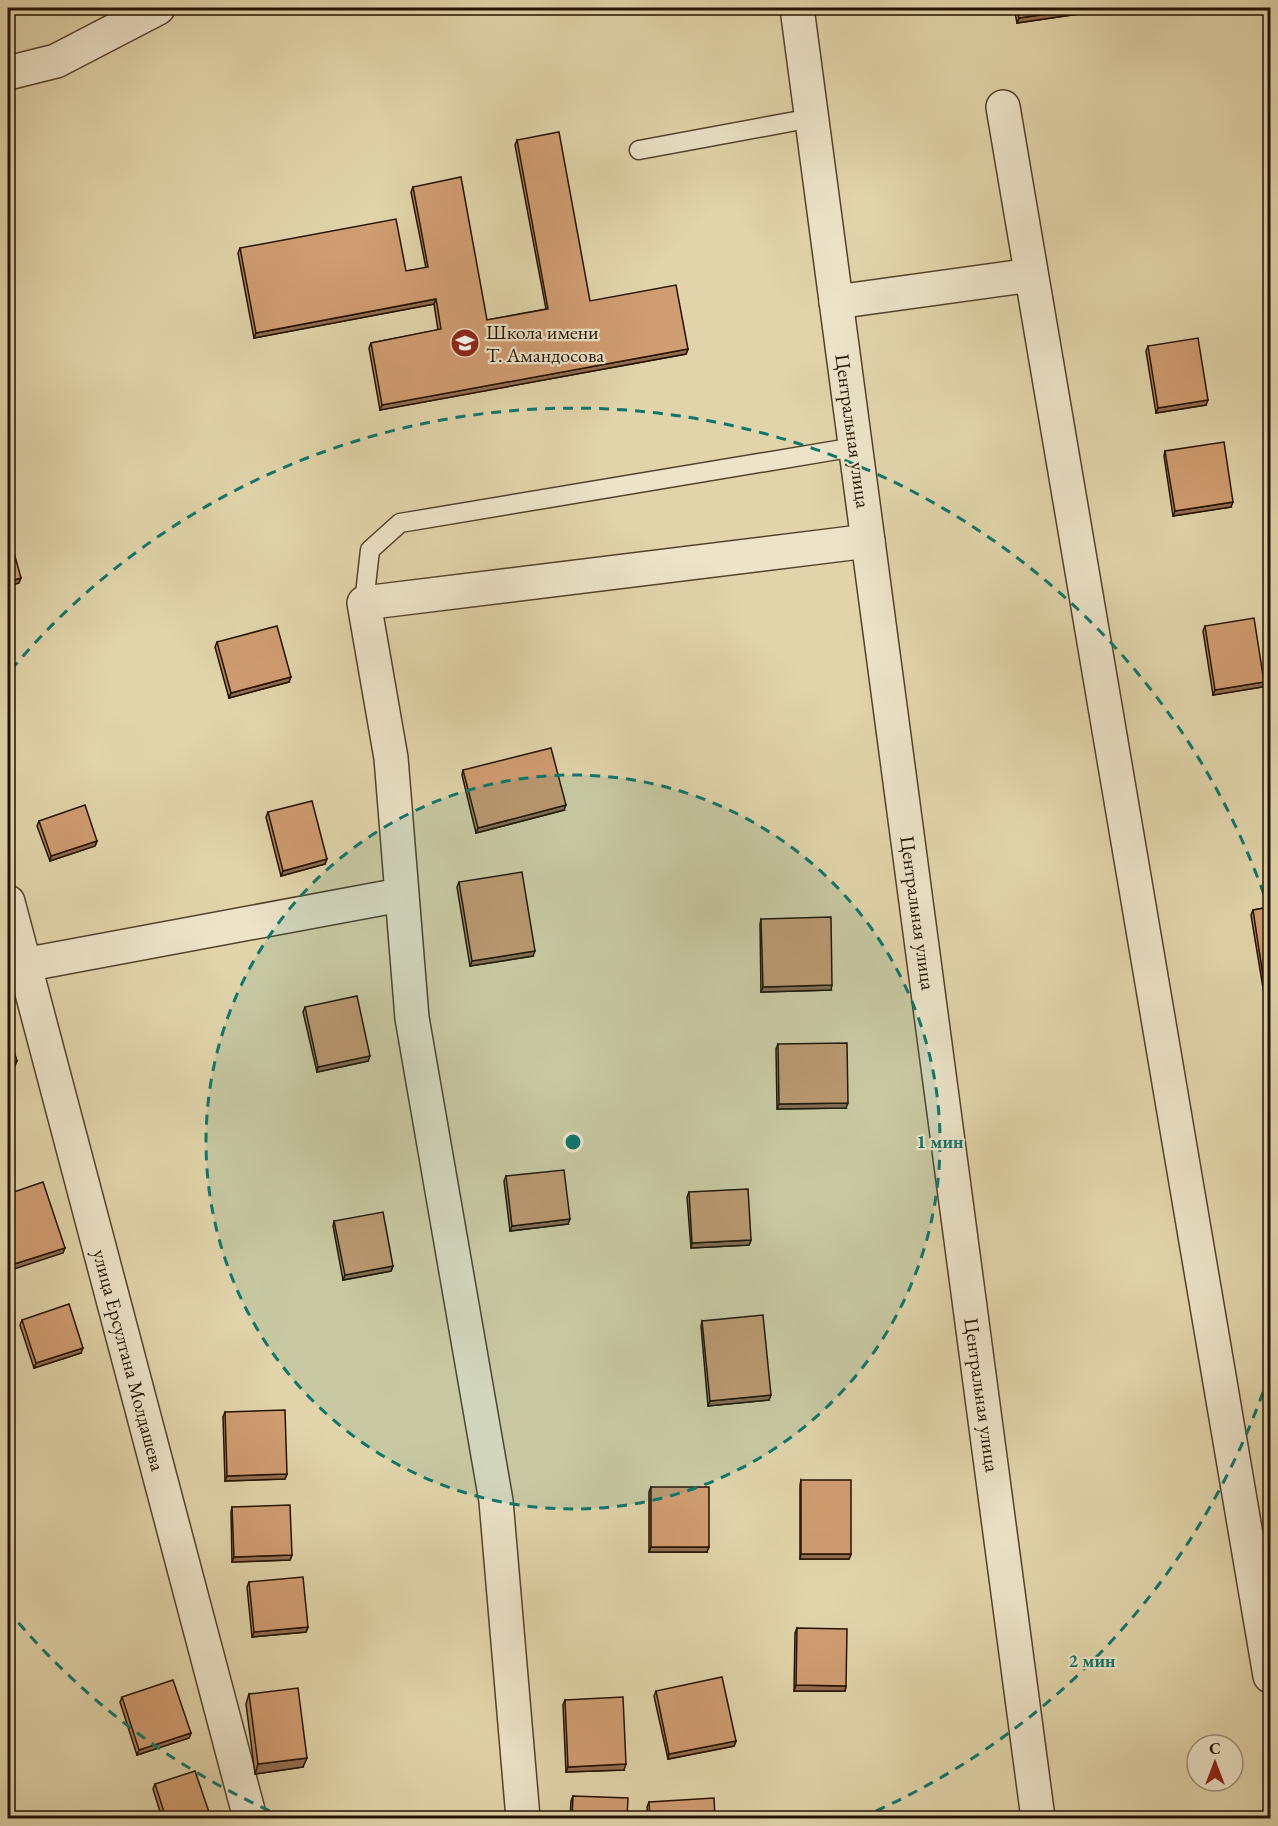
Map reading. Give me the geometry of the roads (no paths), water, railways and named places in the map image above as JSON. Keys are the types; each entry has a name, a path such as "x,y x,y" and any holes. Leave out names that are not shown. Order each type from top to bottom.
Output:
{"street":[{"path":"8,73 56,61 109,20 158,8"},
{"name":"Центральная улица","path":"797,8 1038,1818"},
{"path":"1003,107 1270,1676"},
{"path":"836,302 1031,275"},
{"path":"522,1818 496,1501 412,1018 400,896 391,758 364,603 868,541"},
{"path":"24,965 400,896"},
{"name":"улица Ерсултана Молдашева","path":"8,902 250,1818"}],"lane":[{"path":"639,150 812,118"},
{"path":"364,603 370,550 400,523 855,447"}],"place":[{"name":"Школа имени Т. Амандосова","path":"465,343"}]}
